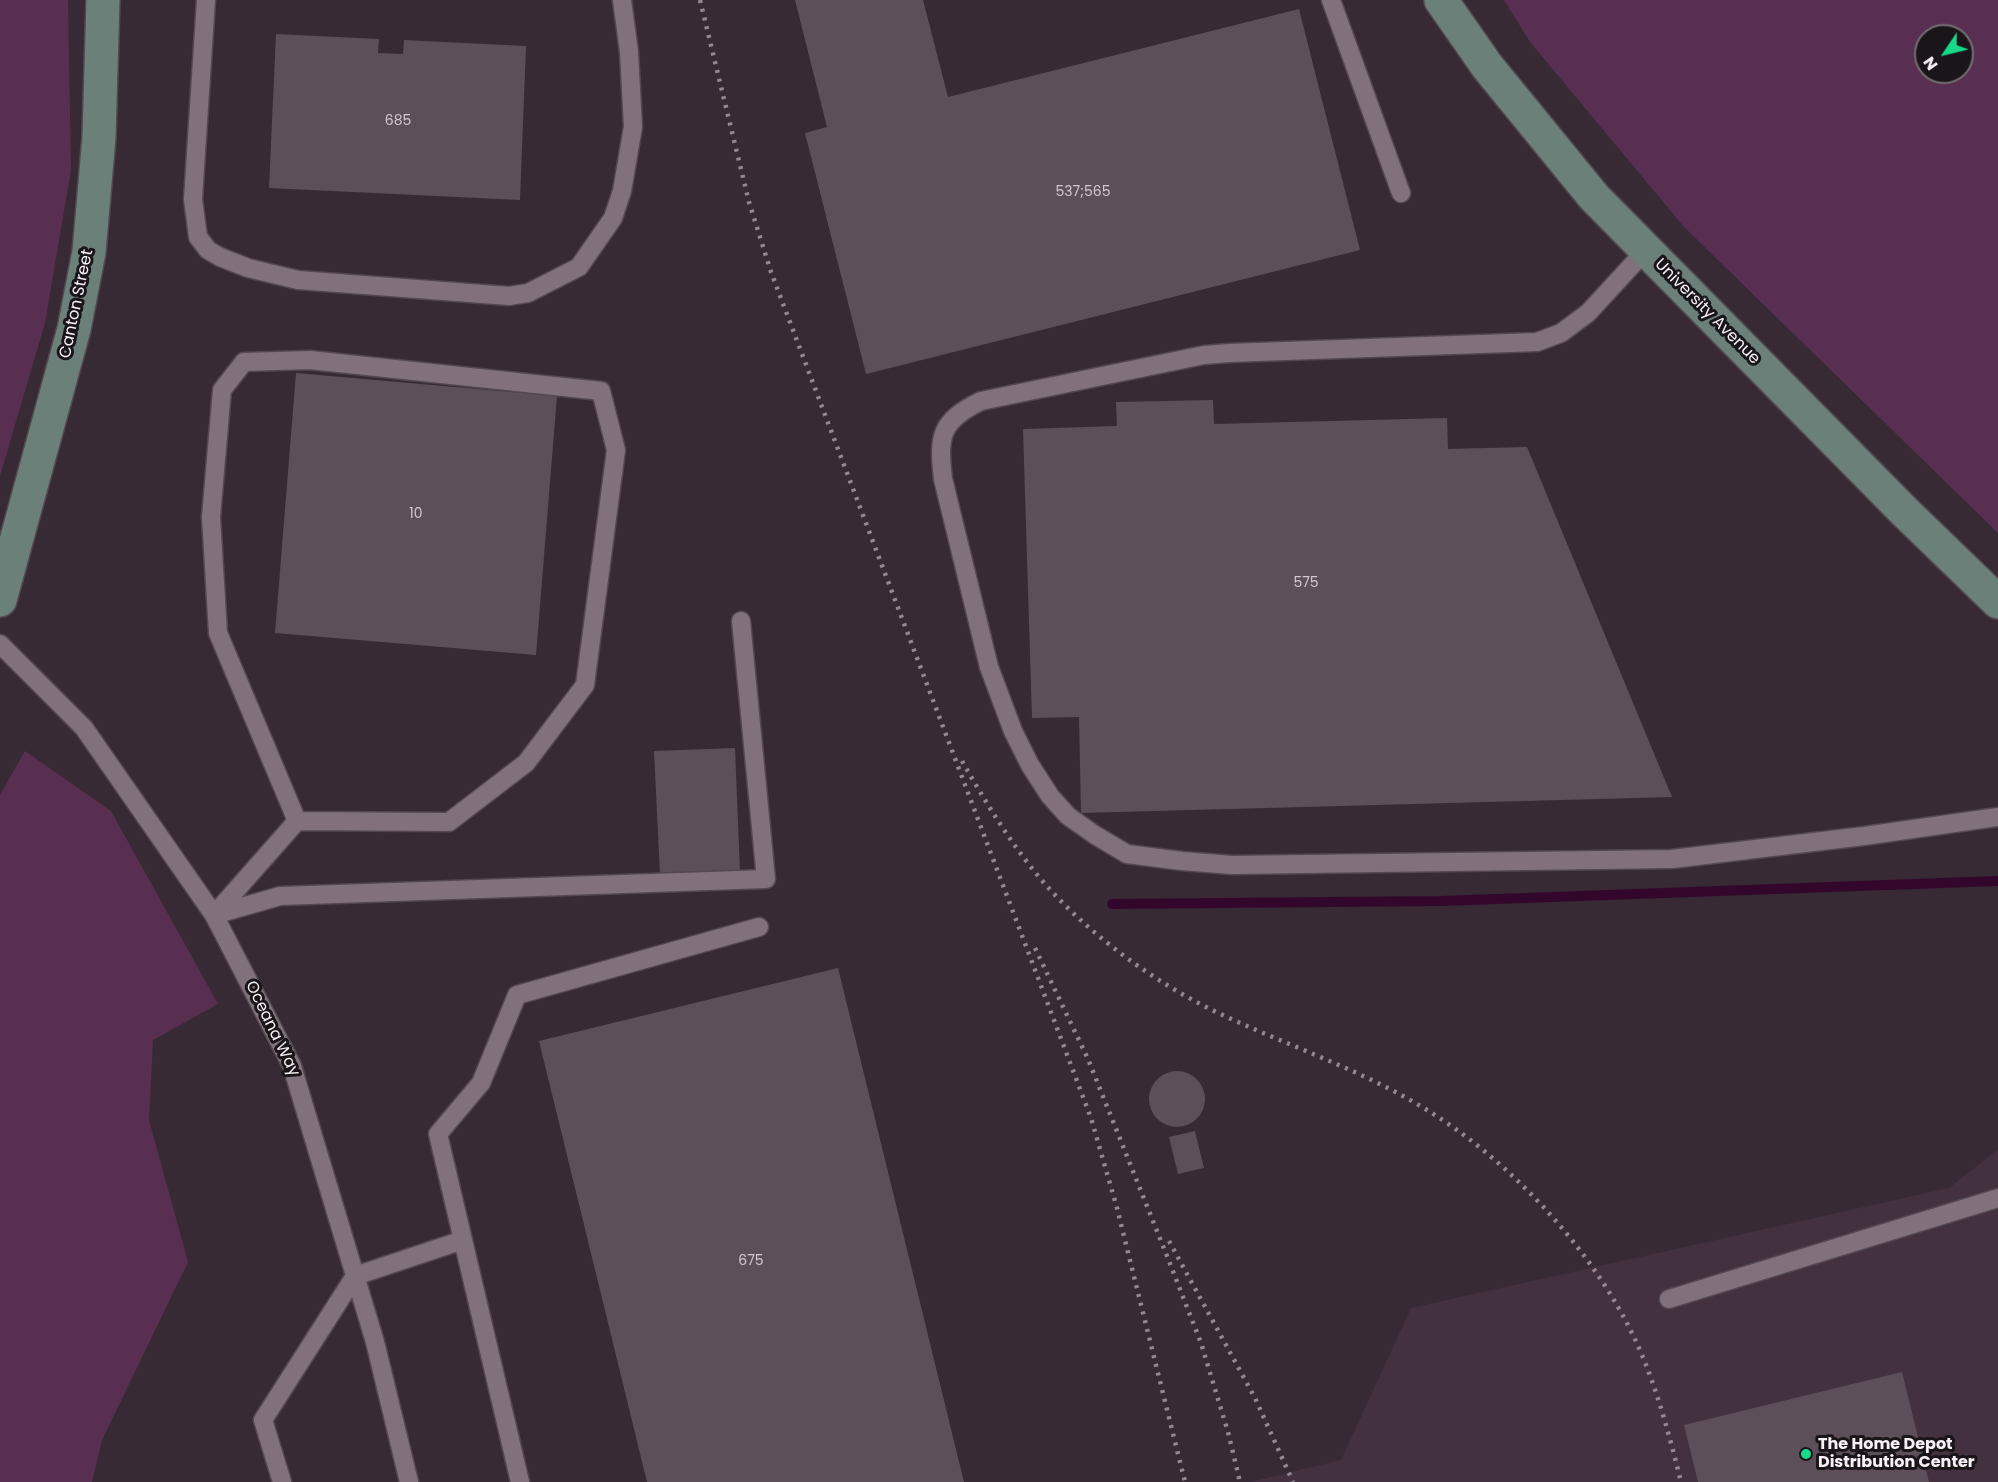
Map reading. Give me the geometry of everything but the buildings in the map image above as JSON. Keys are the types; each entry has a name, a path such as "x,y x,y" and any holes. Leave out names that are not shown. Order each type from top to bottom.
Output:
{"main road":[{"name":"Canton Street","path":"0,600 74,329 89,252 99,137 104,0"},
{"name":"University Avenue","path":"1441,0 1487,66 1594,197 1905,512 1998,602"}],"lane":[{"path":"206,0 193,199 198,237 208,250 220,258 248,268 298,280 509,296 528,293 579,267 614,218 622,191 633,127 629,52 622,0"},
{"path":"1331,0 1401,193"},
{"path":"1646,250 1588,313 1561,333 1537,342 1229,352 1204,355 981,401 950,420 944,432 940,450 943,479 989,667 1013,731 1030,765 1050,796 1068,816 1127,854 1232,864 1672,859 1998,817"},
{"path":"214,915 297,821 449,822 526,763 585,685 616,450 601,391 310,360 244,362 222,390 211,517 218,633 297,821"},
{"path":"214,915 280,896 766,879 741,621"},
{"name":"Oceana Way","path":"0,644 84,728 214,915 292,1066 375,1342 409,1482"},
{"path":"520,1482 438,1134 481,1083 516,995 759,927"},
{"path":"1669,1299 1998,1198"},
{"path":"282,1482 263,1420 355,1276 463,1240"}],"shaded area":[{"path":"0,0 68,0 71,170 45,323 0,476"},
{"path":"1504,0 1998,0 1998,533 1684,227 1530,42"},
{"path":"25,751 111,811 218,1004 153,1040 149,1120 188,1262 102,1440 92,1482 0,1482 0,795"},
{"path":"1998,1149 1998,1482 1250,1482 1341,1460 1411,1308 1949,1188"}],"waterway":[{"path":"1112,904 1441,901 1998,881"}],"railway":[{"path":"700,0 749,202 771,272 1091,1118 1117,1208 1185,1482"},
{"path":"962,761 1005,831 1042,881 1090,929 1128,959 1168,986 1210,1009 1375,1081 1427,1110 1482,1149 1534,1197 1580,1251 1618,1307 1629,1328 1656,1392 1681,1482"},
{"path":"1035,948 1088,1059 1201,1343 1228,1432 1240,1482"},
{"path":"1169,1241 1255,1398 1293,1482"}],"place":[{"name":"The Home Depot Distribution Center","path":"1806,1454"}]}
